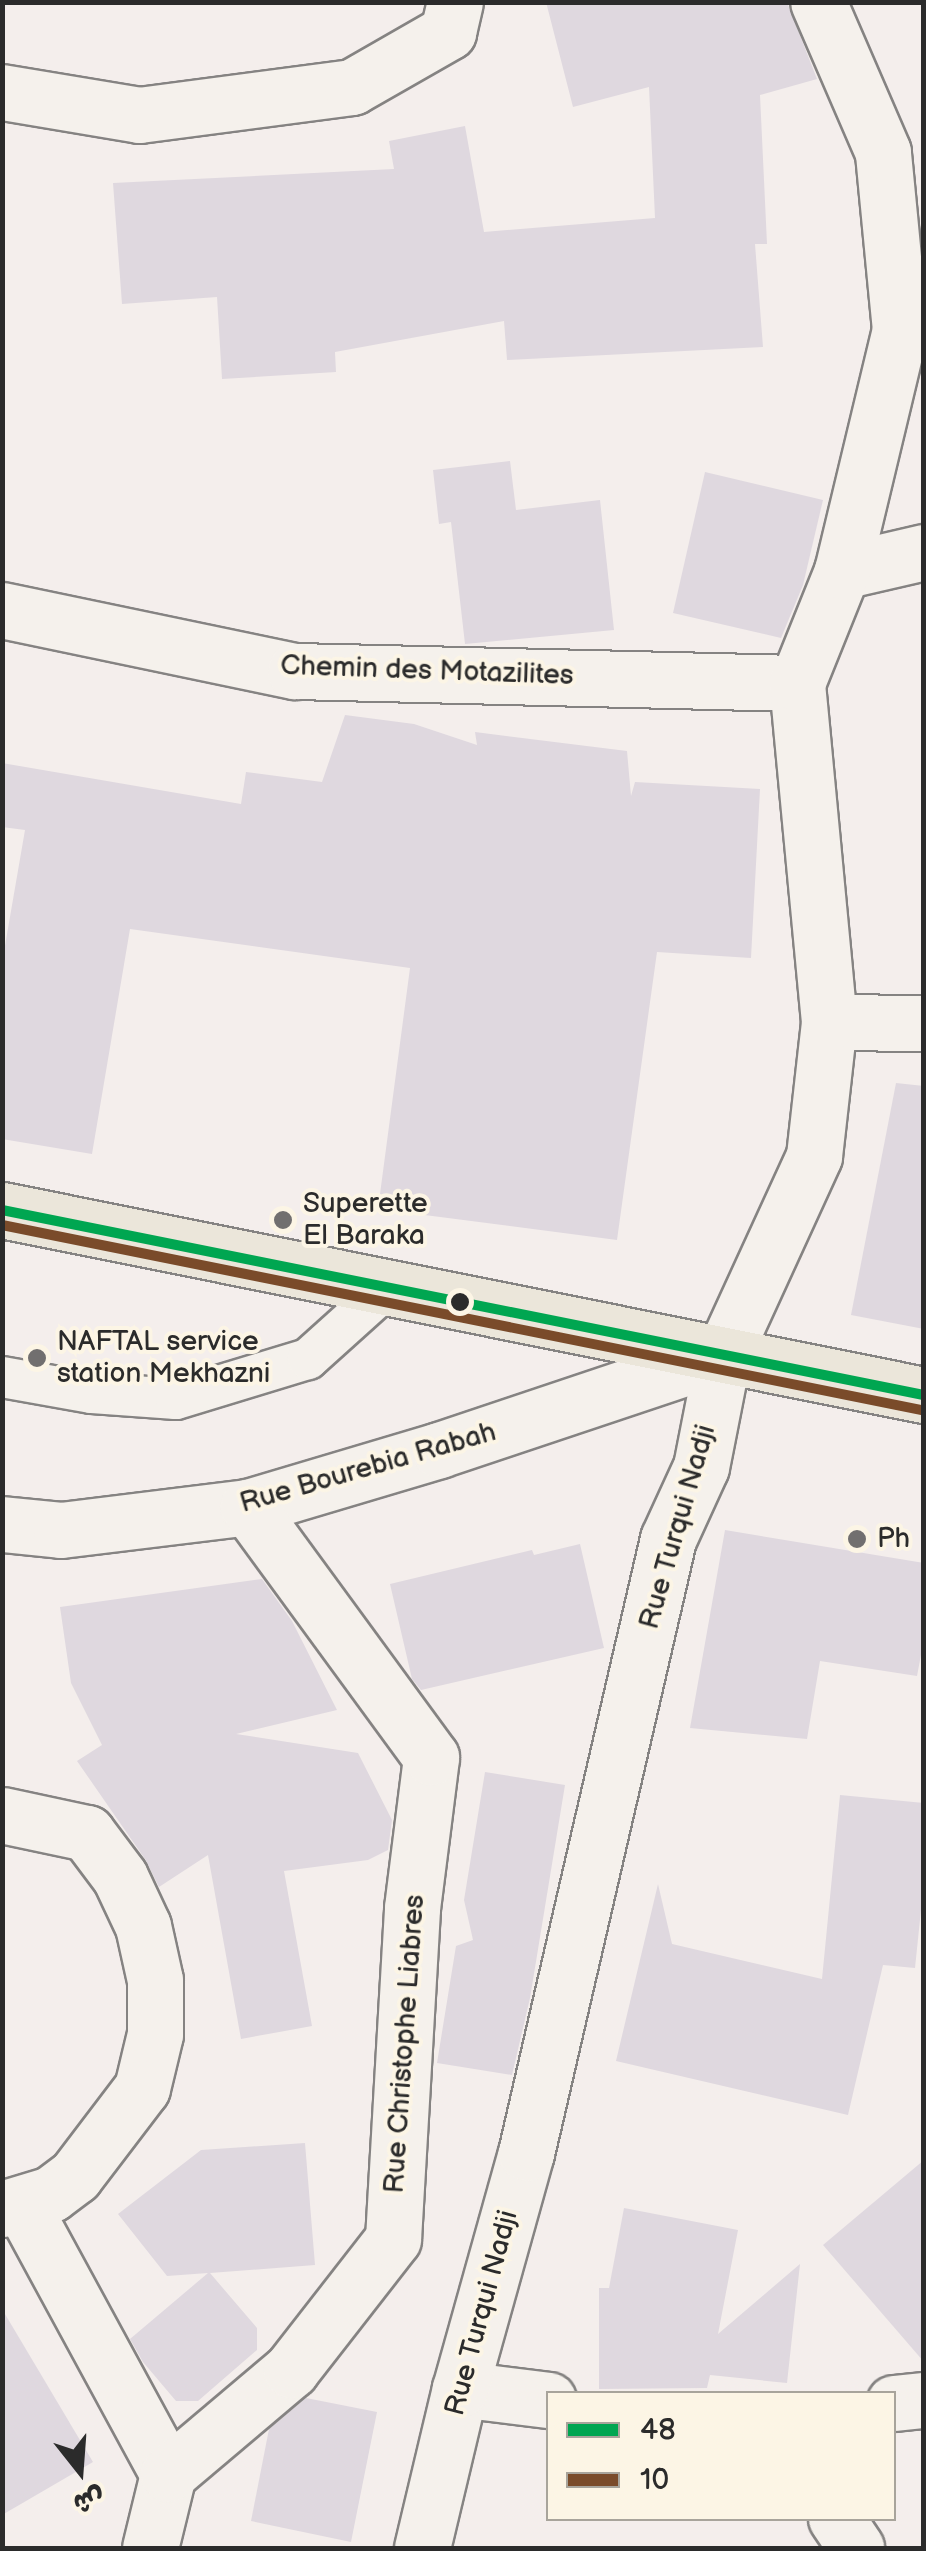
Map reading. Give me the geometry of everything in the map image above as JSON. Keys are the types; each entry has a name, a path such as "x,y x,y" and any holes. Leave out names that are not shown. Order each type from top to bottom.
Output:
{"main road":[{"path":"2,1210 924,1395"}],"street":[{"path":"2,92 139,115 352,87 448,32 454,2"},
{"name":"Rue Turqui Nadji","path":"422,2548 460,2390 526,2153 668,1540 700,1467 722,1354 814,1156 828,1022 797,683 842,571 900,330 883,152 818,2"},
{"path":"842,571 924,552"},
{"name":"Chemin des Motazilites","path":"2,610 295,671 797,683"},
{"path":"828,1022 924,1023"},
{"name":"Rue Bourebia Rabah","path":"2,1524 62,1530 248,1507 439,1450 722,1354"},
{"name":"Rue Christophe Liabres","path":"168,2474 291,2370 393,2239 412,1908 432,1757 248,1507"},
{"path":"2,1815 87,1833 120,1876 143,1926 155,1980 154,2034 142,2088 76,2176 51,2194 12,2207 168,2474 150,2548"},
{"path":"460,2390 546,2400"},
{"path":"896,2403 924,2400"},
{"path":"838,2521 856,2548"}],"lane":[{"path":"2,1376 92,1392 176,1399 308,1358 388,1288"}],"building":[{"path":"546,2 787,2 817,79 760,95 767,244 755,244 763,347 507,360 504,321 335,352 336,372 222,379 217,297 122,304 113,183 394,169 389,141 465,126 484,232 655,218 649,87 573,107"},
{"path":"510,461 516,510 600,500 614,630 465,644 451,522 439,524 433,470"},
{"path":"705,472 823,500 803,585 781,638 673,613"},
{"path":"345,715 414,724 477,745 475,732 627,751 631,796 635,782 760,789 751,958 657,952 617,1240 378,1209 410,968 130,929 92,1154 2,1139 2,963 25,830 2,827 2,763 241,804 246,772 322,782"},
{"path":"896,1083 924,1086 924,1329 851,1315"},
{"path":"725,1530 924,1563 924,1639 917,1676 820,1661 807,1739 690,1728"},
{"path":"580,1544 604,1648 421,1690 412,1679 390,1584 532,1550 534,1555"},
{"path":"262,1579 292,1621 337,1710 236,1734 358,1753 392,1820 388,1850 368,1860 284,1871 312,2026 241,2039 208,1855 159,1887 145,1859 77,1761 102,1745 71,1683 60,1607"},
{"path":"485,1772 565,1785 530,1998 512,2075 437,2063 456,1946 473,1940 464,1900"},
{"path":"840,1795 924,1803 924,1881 915,1968 883,1965 848,2115 616,2061 658,1884 672,1944 822,1979"},
{"path":"305,2143 315,2265 210,2273 257,2328 257,2350 198,2401 176,2401 143,2362 130,2339 208,2273 167,2276 118,2214 201,2150"},
{"path":"924,2160 924,2362 823,2245"},
{"path":"624,2208 738,2230 718,2334 800,2264 787,2383 710,2375 707,2388 599,2389 599,2288 609,2288"},
{"path":"2,2309 93,2462 2,2515"},
{"path":"306,2398 377,2412 351,2542 251,2521 269,2429"}],"transit line":[{"name":"48","path":"2,1210 924,1395"},
{"name":"10","path":"2,1225 921,1410"}],"place":[{"name":"Superette El Baraka","path":"283,1220"},
{"name":"NAFTAL service station Mekhazni","path":"37,1358"},
{"name":"Ph","path":"857,1539"}]}
